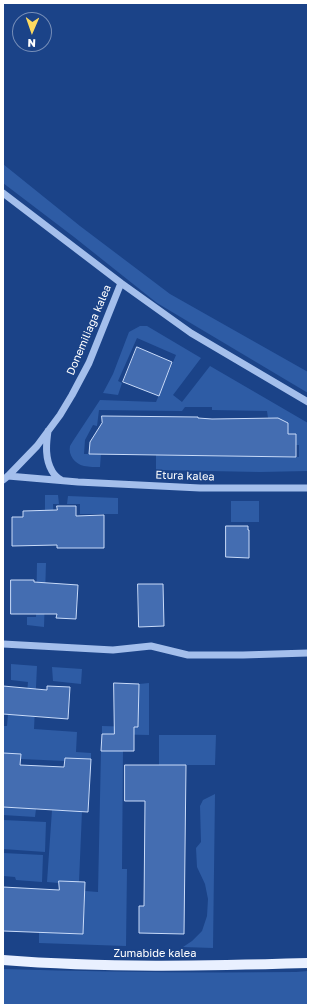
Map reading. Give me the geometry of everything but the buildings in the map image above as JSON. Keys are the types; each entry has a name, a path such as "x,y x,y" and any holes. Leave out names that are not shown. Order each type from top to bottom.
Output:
{"main road":[{"name":"Zumabide kalea","path":"3,960 108,966 190,966 308,963"}],"street":[{"path":"3,193 121,283 191,333 308,402"},
{"name":"Donemiliaga kalea","path":"6,478 37,446 72,396 89,363 121,283"},
{"path":"48,431 46,446 48,461 52,472 61,480"},
{"name":"Etura kalea","path":"6,478 200,488 308,488"},
{"path":"3,644 113,650 150,646 188,655 308,653"}],"shaded area":[{"path":"3,164 80,226 170,294 308,372 308,393 157,303 3,183"},
{"path":"140,326 147,326 201,358 173,395 182,402 210,366 308,423 308,471 260,472 156,470 156,455 299,457 299,445 296,445 296,434 288,434 278,418 268,418 267,411 212,410 212,407 185,407 182,411 99,410 97,426 93,425 85,440 84,454 101,454 100,467 84,466 75,461 70,453 70,446 100,400 156,402 176,355 137,338 118,381 122,383 118,395 103,393 113,374 129,332"},
{"path":"45,495 58,495 59,504 53,504 54,527 45,527"},
{"path":"68,496 118,498 118,514 80,514 80,504 67,504"},
{"path":"231,501 259,501 259,522 231,522"},
{"path":"37,563 46,563 44,627 27,625 27,617 36,617"},
{"path":"11,664 37,666 34,729 77,732 76,752 91,753 91,759 65,758 65,761 21,759 21,754 3,753 3,726 7,726 8,714 25,715 28,682 11,680"},
{"path":"52,667 82,669 81,684 53,681"},
{"path":"149,683 149,735 102,734 102,726 138,727 139,684"},
{"path":"159,735 216,735 215,765 159,765"},
{"path":"101,751 123,751 122,869 127,869 126,946 39,943 39,932 83,934 85,891 98,892"},
{"path":"215,794 213,948 183,947 192,941 202,931 207,916 208,899 205,884 197,867 196,848 201,842 200,806 203,800"},
{"path":"3,807 36,809 35,817 3,815"},
{"path":"52,810 82,811 79,882 47,882"},
{"path":"3,820 46,822 45,852 3,849"},
{"path":"3,853 43,855 42,882 16,880 15,877 3,876"},
{"path":"3,969 113,972 308,971 308,1005 3,1005"}]}
